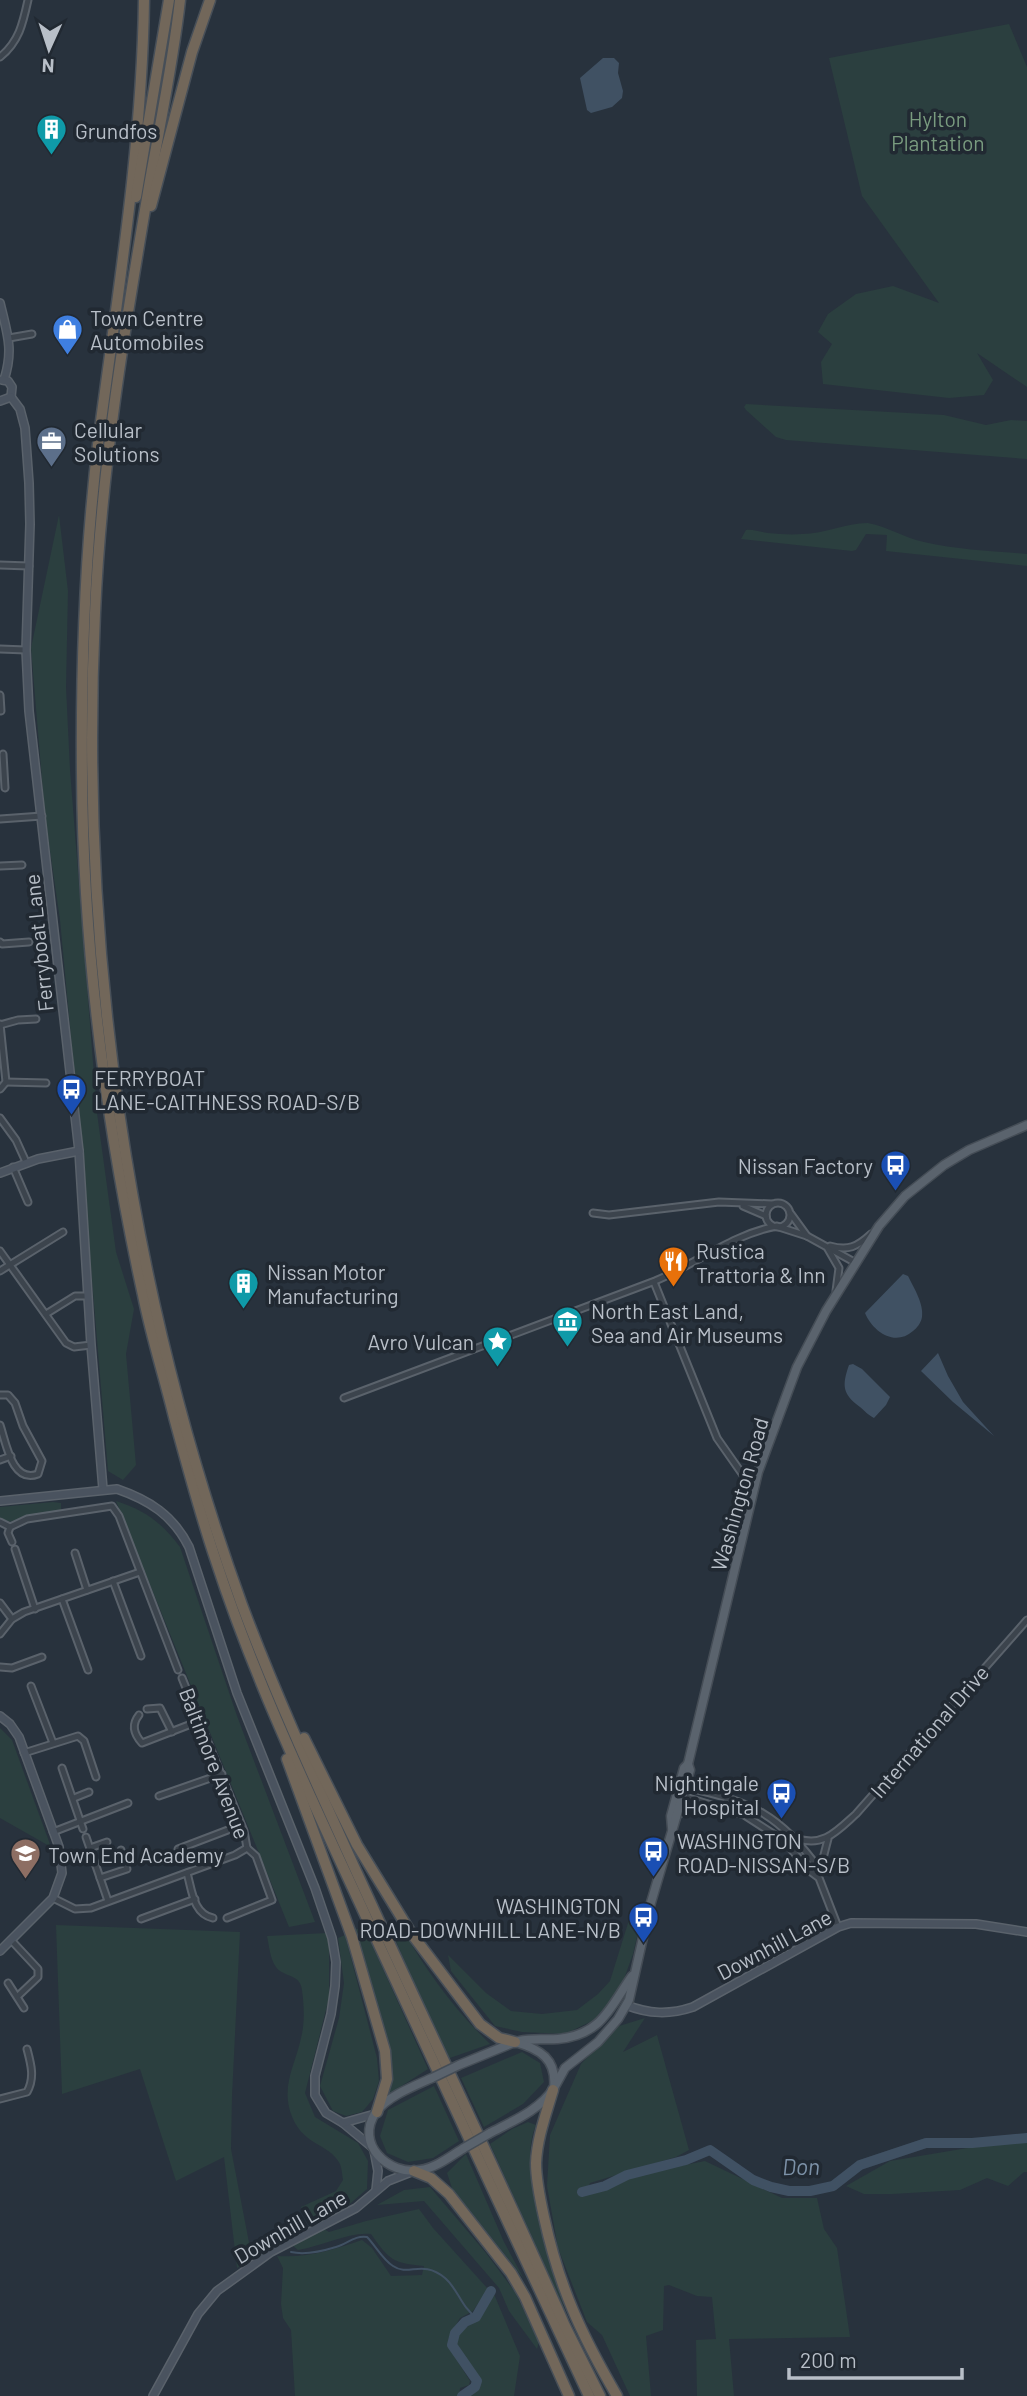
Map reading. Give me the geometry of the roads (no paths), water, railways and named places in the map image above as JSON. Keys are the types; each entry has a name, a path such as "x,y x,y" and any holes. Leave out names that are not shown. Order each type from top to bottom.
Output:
{"highway":[{"path":"122,273 142,74 145,0"},
{"path":"169,0 122,273 99,437 83,618 83,847 104,1084 144,1300 215,1559 261,1678 330,1839 551,2317 597,2395"},
{"path":"180,0 110,438 100,530 95,615 92,715 93,849 104,987 124,1139 153,1298 220,1540 255,1637 352,1861 597,2395"},
{"path":"134,278 174,115 210,0"},
{"path":"255,1637 357,1844 411,1933 480,2024 499,2038 515,2042"},
{"path":"261,1678 274,1722 352,1937 382,2039 387,2059 387,2079 376,2113"},
{"path":"554,2089 537,2152 536,2173 541,2202 551,2248 567,2298 584,2337 617,2396"},
{"path":"414,2171 432,2178 449,2194 511,2273 525,2297 569,2396"},
{"path":"551,2317 558,2344 582,2396"}],"main road":[{"name":"Washington Road","path":"672,1828 671,1816 690,1769 688,1764 758,1472 797,1367 834,1298 879,1226 905,1196 944,1165 969,1150 1027,1125"},
{"name":"Washington Road","path":"633,1974 677,1816 681,1791"},
{"path":"633,1974 632,1989 618,2019 598,2042 565,2068 554,2089 535,2108 429,2168 414,2171 391,2167 374,2149 370,2133 376,2113 397,2095 515,2042 568,2038 591,2029 607,2015 633,1974"},
{"path":"515,2042 536,2048 547,2056 554,2070 554,2089"}],"street":[{"path":"0,57 19,36 28,0"},
{"path":"0,303 9,338 11,360 2,380"},
{"path":"9,338 32,334"},
{"name":"Ferryboat Lane","path":"2,380 12,387 11,397 20,409 25,428 30,499 26,650 29,711 79,1151 87,1296 103,1489"},
{"path":"0,401 11,397"},
{"path":"0,565 29,566"},
{"path":"0,649 26,650"},
{"path":"0,695 1,711"},
{"path":"3,754 5,788"},
{"path":"0,819 42,816"},
{"path":"0,866 22,865"},
{"path":"0,942 29,942"},
{"path":"0,1089 6,1082 0,1025 18,1020 36,1020"},
{"path":"6,1082 46,1083"},
{"path":"0,1118 16,1140 26,1162"},
{"path":"0,1173 26,1162 79,1151"},
{"path":"13,1167 28,1202"},
{"path":"593,1213 609,1215 713,1203 784,1204 807,1236"},
{"path":"736,1203 767,1218 771,1224 807,1236 856,1263"},
{"path":"760,1229 767,1218 767,1209 772,1204"},
{"path":"344,1398 654,1282 760,1229 778,1226 789,1220 790,1212"},
{"path":"823,1245 853,1248 879,1226"},
{"path":"0,1271 63,1232"},
{"path":"823,1245 839,1268 834,1298"},
{"path":"0,1251 66,1343 74,1347 91,1345"},
{"path":"654,1282 717,1438 745,1478"},
{"path":"46,1314 75,1296 87,1296"},
{"path":"0,1395 8,1395 15,1403 23,1426 42,1461 41,1470 33,1476 20,1474 0,1425"},
{"path":"0,1460 11,1456"},
{"path":"0,1501 117,1489 133,1494 162,1511 182,1533 246,1719 328,1923 336,1972 334,1998 317,2065 314,2087 317,2100 330,2116 343,2123 374,2149"},
{"name":"Baltimore Avenue","path":"10,1527 27,1518 112,1506 120,1516 178,1670"},
{"path":"0,1522 10,1527 8,1532 12,1542"},
{"path":"15,1549 35,1609"},
{"path":"75,1553 88,1590"},
{"path":"0,1634 12,1619 140,1572"},
{"path":"113,1581 141,1656"},
{"path":"62,1599 88,1670"},
{"path":"0,1603 12,1619"},
{"name":"International Drive","path":"796,1838 819,1842 828,1839 856,1814 1027,1620"},
{"path":"0,1667 12,1668 42,1657"},
{"name":"Baltimore Avenue","path":"182,1678 222,1774 247,1848 256,1856 272,1900 226,1918"},
{"path":"31,1686 53,1743"},
{"path":"147,1709 160,1708 172,1732"},
{"path":"139,1715 133,1728 142,1743 199,1721"},
{"path":"0,1716 19,1737 61,1854 62,1873 60,1885 53,1898 0,1951"},
{"path":"24,1753 78,1736 84,1741 96,1777"},
{"path":"62,1768 83,1829"},
{"path":"159,1796 222,1774"},
{"path":"681,1791 707,1804 755,1820 783,1840 819,1878 838,1927"},
{"name":"International Drive","path":"681,1791 729,1797 752,1807 780,1824 796,1838 820,1870"},
{"path":"74,1798 89,1792"},
{"path":"53,1832 128,1803"},
{"path":"677,1816 691,1807 707,1804"},
{"path":"178,1849 241,1825"},
{"path":"86,1837 108,1901"},
{"name":"International Drive","path":"819,1878 828,1839"},
{"path":"90,1848 107,1842"},
{"name":"International Drive","path":"809,1855 819,1842"},
{"name":"International Drive","path":"802,1860 825,1846"},
{"path":"53,1898 75,1909 91,1908 235,1855 247,1848"},
{"path":"100,1878 127,1868 121,1850"},
{"path":"187,1872 198,1910 203,1916 213,1918"},
{"path":"141,1919 195,1899"},
{"name":"Downhill Lane","path":"626,2005 657,2013 670,2013 693,2007 838,1927 851,1923 976,1924 1027,1932"},
{"path":"11,1940 38,1969 38,1977 18,1996"},
{"path":"8,1983 24,2008"},
{"path":"0,2099 27,2092 30,2087 32,2066 27,2049"},
{"path":"343,2123 376,2113"},
{"name":"Downhill Lane","path":"374,2149 377,2165 376,2190"},
{"name":"Downhill Lane","path":"153,2396 198,2314 217,2291 271,2252 356,2208 392,2179 414,2171"}],"water":[{"path":"603,58 614,58 619,63 622,98 612,107 591,113 587,110 580,78"},
{"path":"903,1274 908,1276 918,1296 922,1317 913,1331 899,1338 879,1331 865,1313"},
{"path":"938,1353 963,1402 994,1436 921,1371"},
{"path":"853,1364 862,1369 890,1397 874,1418 850,1398 845,1389 849,1365"}],"waterway":[{"name":"Don","path":"582,2192 605,2186 627,2175 686,2160 710,2150 753,2180 789,2191 810,2191 833,2186 860,2165 926,2143 972,2143 1027,2138"},
{"path":"291,2252 319,2251 340,2246 359,2237 367,2237 393,2266 405,2270 423,2269 437,2272 453,2287 476,2317"},
{"name":"Don","path":"462,2396 475,2387 477,2381 452,2345 455,2333 465,2322 476,2317 491,2291"}],"place":[{"name":"Grundfos","path":"52,157"},
{"name":"Town Centre Automobiles","path":"67,356"},
{"name":"Cellular Solutions","path":"51,468"},
{"name":"FERRYBOAT LANE-CAITHNESS ROAD-S/B","path":"71,1116"},
{"name":"Nissan Factory","path":"896,1192"},
{"name":"Rustica Trattoria & Inn","path":"673,1289"},
{"name":"Nissan Motor Manufacturing","path":"244,1310"},
{"name":"North East Land, Sea and Air Museums","path":"568,1349"},
{"name":"Avro Vulcan","path":"497,1368"},
{"name":"Nightingale Hospital","path":"782,1821"},
{"name":"WASHINGTON ROAD-NISSAN-S/B","path":"654,1879"},
{"name":"Town End Academy","path":"25,1881"},
{"name":"WASHINGTON ROAD-DOWNHILL LANE-N/B","path":"644,1944"}],"park label":[{"name":"Hylton Plantation","path":"938,130"}]}
